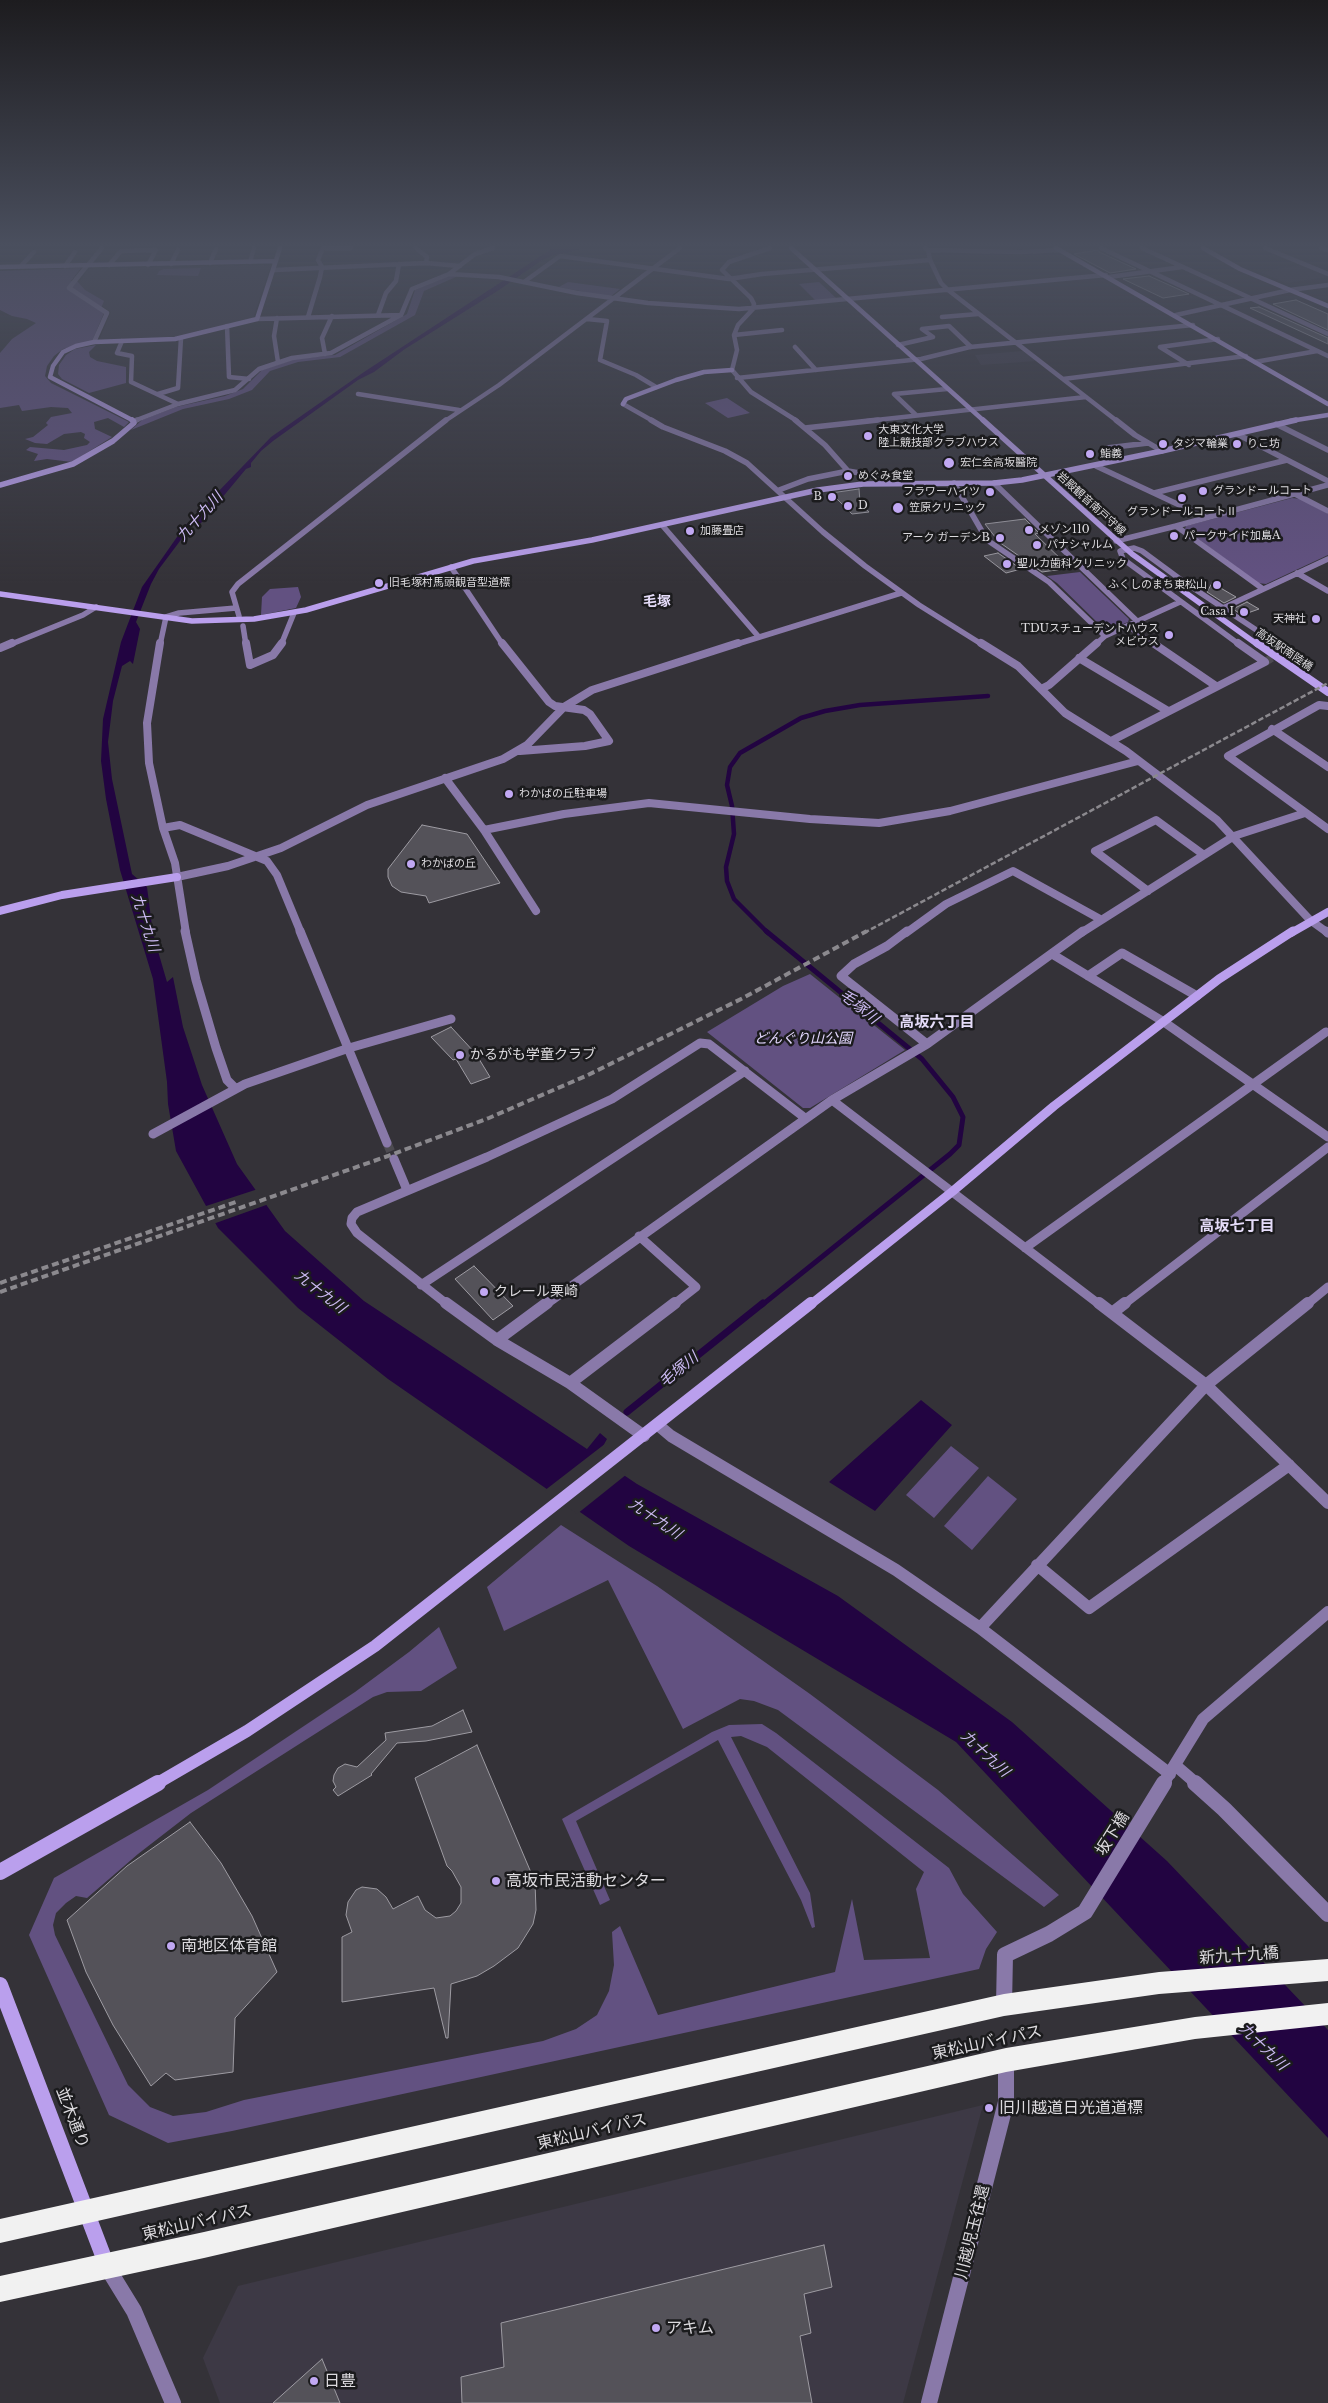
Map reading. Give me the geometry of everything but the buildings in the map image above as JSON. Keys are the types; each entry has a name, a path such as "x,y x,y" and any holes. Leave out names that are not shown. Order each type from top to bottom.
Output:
{"highway":[{"name":"新九十九橋","path":"1004,1994 1325,1971"},
{"path":"0,2231 1004,1994"},
{"name":"東松山バイパス","path":"0,2289 1006,2060 1195,2028 1328,2014"}],"street":[{"path":"57,360 53,366 50,377 56,382 134,421"},
{"path":"132,360 131,382 178,404"},
{"path":"158,394 178,388 180,360"},
{"path":"228,360 229,377 249,379"},
{"path":"0,485 73,464 113,441 134,421 178,404 235,390 259,369 285,360"},
{"path":"239,616 232,592 238,584 459,410 499,385 532,360"},
{"path":"600,360 636,375 656,387"},
{"path":"734,360 732,370 744,387 783,410 806,428 825,445 848,471"},
{"path":"807,360 816,370"},
{"path":"736,378 904,360"},
{"name":"岩殿観音南戸守線","path":"915,360 1132,554"},
{"path":"1039,360 1135,436 1162,451"},
{"path":"1182,360 1189,364"},
{"path":"1063,379 1217,360"},
{"path":"1252,360 1328,404"},
{"path":"1255,362 1265,360"},
{"path":"732,370 704,372 656,387 626,399 623,404 663,427 737,457 779,490 841,548 901,593 1000,654 1030,676 1065,713 1111,741 1197,804 1234,836 1310,920 1328,933"},
{"path":"916,415 894,394 947,389"},
{"path":"358,394 459,410"},
{"path":"806,428 1086,397"},
{"path":"0,594 207,622 238,621 294,613 452,566 662,525 838,487 912,482 994,483 1044,476 1096,466 1276,424 1328,415"},
{"path":"1276,424 1328,450"},
{"path":"1237,434 1328,483"},
{"path":"1107,448 1148,443"},
{"path":"1154,493 1287,460"},
{"path":"1096,466 1205,518"},
{"path":"779,490 808,479 848,471 912,482"},
{"path":"954,483 987,540 1049,582 1105,636"},
{"path":"994,483 1137,622"},
{"path":"1116,541 1295,494 1328,483"},
{"path":"1295,494 1328,511"},
{"path":"662,525 758,636"},
{"path":"1176,526 1263,589"},
{"path":"1111,741 1266,662 1180,602 1123,558 1120,551 1126,548 1142,551 1223,608 1286,649"},
{"name":"高坂駅南陸橋","path":"1132,554 1216,616 1328,692"},
{"path":"1223,608 1328,559"},
{"path":"452,566 480,613 549,702 564,707 584,710 590,714 609,741 585,746 516,751"},
{"path":"1297,573 1328,591"},
{"path":"0,911 38,900 201,873 256,858 281,848 367,805 502,759 527,745 544,730 564,707 592,690 758,636 901,593"},
{"path":"1041,689 1049,685 1105,636 1180,602"},
{"path":"0,648 83,616 96,607"},
{"path":"164,616 236,608"},
{"path":"243,626 250,665 261,662 273,655 282,645 294,613"},
{"path":"164,616 147,723 149,763 163,828 175,863 174,878 196,980 216,1048 231,1090"},
{"path":"1128,626 1216,686"},
{"path":"1079,658 1168,711"},
{"path":"1328,706 1319,705 1272,729 1228,756 1328,829"},
{"path":"1272,729 1328,767"},
{"path":"484,830 564,814 650,803 810,819 880,823 950,811 1138,761"},
{"path":"445,778 484,830 536,911"},
{"path":"497,1340 805,1118 927,1044 1100,920 1234,836 1304,812"},
{"path":"1148,891 1095,852 1156,820 1204,855"},
{"path":"163,828 180,825 192,828 230,844 256,858 267,861 277,876 350,1048 387,1143"},
{"path":"927,1044 841,976 854,964 887,946 946,904 1013,871 1100,920"},
{"path":"0,1872 184,1769 296,1699 375,1646 557,1505 953,1191 1054,1106 1197,996 1272,943 1310,920 1328,912"},
{"path":"1088,976 1122,953 1197,996"},
{"path":"1052,954 1164,1022 1328,1136"},
{"path":"156,1132 231,1090 350,1048 451,1019"},
{"path":"1025,1248 1327,1032"},
{"path":"644,1436 570,1383 497,1340 422,1285 357,1233 350,1224 352,1218 356,1212 487,1157 612,1099 700,1043 709,1044 805,1118"},
{"path":"422,1285 745,1071"},
{"path":"832,1100 1206,1385 1328,1503"},
{"path":"1112,1313 1328,1147"},
{"path":"394,1159 407,1190"},
{"path":"570,1383 696,1287 639,1236"},
{"path":"980,1628 1206,1385 1328,1287"},
{"path":"658,1425 671,1436 896,1570 980,1628 1224,1809 1328,1914"},
{"path":"1037,1565 1088,1608 1290,1465"},
{"name":"坂下橋","path":"1004,1994 1005,1955 1049,1934 1084,1912 1203,1719 1328,1612"},
{"name":"並木通り","path":"0,1985 107,2266"},
{"name":"川越児玉往還","path":"929,2403 1006,2102 1006,2060"},
{"path":"107,2266 134,2311 173,2403"}],"shaded area":[{"path":"978,360 1036,361 981,365"},
{"path":"983,2105 903,2403 220,2403 203,2358 238,2286"}],"green space":[{"path":"0,360 51,360 47,366 45,376 51,383 129,422 124,427 108,418 94,422 95,429 112,437 72,462 47,459 34,461 38,454 26,450 30,447 64,450 87,445 90,442 84,438 85,434 81,432 64,434 47,444 35,443 25,439 33,437 48,425 46,423 51,417 72,413 68,408 51,407 22,411 19,405 0,408"},
{"path":"62,360 95,360 126,367 126,383 89,393 62,379 58,374 59,365"},
{"path":"292,360 314,360 298,362 270,371 252,390 229,399 183,409 131,430 142,420 176,407 225,396 243,389 262,370"},
{"path":"727,398 750,413 728,418 705,403"},
{"path":"1292,498 1301,499 1328,514 1328,555 1266,584 1258,583 1185,529 1186,526"},
{"path":"1080,572 1129,619 1128,622 1109,630 1103,628 1057,583 1047,576"},
{"path":"298,587 301,597 296,608 261,615 262,597 270,589"},
{"name":"どんぐり山公園","path":"810,974 905,1050 810,1108 803,1108 707,1032 783,986"},
{"path":"951,1446 979,1468 934,1518 906,1495"},
{"path":"988,1476 1017,1499 972,1550 944,1526"},
{"path":"561,1525 657,1586 810,1694 938,1790 1059,1895 1044,1907 778,1710 754,1701 740,1699 683,1729 608,1580 504,1631 487,1587"},
{"path":"439,1627 457,1668 421,1691 387,1692 373,1697 191,1813 138,1854 87,1898 76,1896 56,1913 53,1925 55,1935 128,2085 150,2107 173,2116 206,2112 244,2100 543,2041 576,2029 597,2015 609,1991 614,1965 612,1932 620,1926 658,2015 835,1972 852,1899 864,1960 930,1958 916,1889 924,1872 767,1747 741,1736 731,1737 810,1893 815,1927 812,1928 801,1900 718,1740 576,1821 610,1900 600,1905 562,1819 712,1732 729,1725 762,1724 776,1733 949,1868 963,1894 997,1932 986,1949 979,1969 232,2131 168,2143 109,2115 29,1935 54,1878 208,1790 355,1692"}],"water":[{"name":"九十九川","path":"382,360 390,360 374,372 358,380 273,441 261,451 251,463 251,467 246,469 201,523 192,525 159,569 151,584 136,622 140,629 133,664 130,661 122,666 113,701 108,742 112,779 132,874 147,887 153,934 167,982 173,977 183,1027 202,1085 237,1164 285,1231 364,1301 587,1449 600,1433 607,1439 597,1457 637,1484 838,1596 1012,1722 1167,1861 1328,2030 1328,2138 956,1742 629,1546 388,1379 298,1308 218,1228 176,1151 168,1104 167,1082 153,979 120,870 106,799 101,761 103,719 121,642 142,587 184,527 271,437"},
{"path":"921,1400 952,1425 875,1511 829,1482"}],"pier":[{"path":"258,1189 269,1204 213,1224 203,1207"},
{"path":"610,1440 600,1456 627,1474 577,1514 544,1491"}],"waterway":[{"name":"毛塚川","path":"766,931 734,899 727,881 726,867 734,834 732,806 727,785 730,767 740,753 801,718 825,711 860,705 988,696"},
{"name":"毛塚川","path":"762,1305 950,1154 959,1145 963,1117 953,1097 922,1059 766,931"},
{"name":"毛塚川","path":"627,1412 763,1303"}],"tunnel":[{"path":"1265,662 1286,649"},
{"path":"387,1143 394,1159"}],"railway":[{"path":"864,933 1328,683"},
{"path":"0,1292 388,1156 489,1118 588,1075 743,998 867,931"},
{"path":"0,1283 239,1201"}],"place":[{"name":"大東文化大学 陸上競技部クラブハウス","path":"868,436"},
{"name":"タジマ輪業","path":"1163,444"},
{"name":"りこ坊","path":"1237,444"},
{"name":"鮨義","path":"1090,454"},
{"name":"宏仁会高坂醫院","path":"949,463"},
{"name":"めぐみ食堂","path":"848,476"},
{"name":"グランドールコート","path":"1203,491"},
{"name":"フラワーハイツ","path":"990,492"},
{"name":"B","path":"832,497"},
{"name":"グランドールコートⅡ","path":"1182,498"},
{"name":"D","path":"848,506"},
{"name":"笠原クリニック","path":"898,508"},
{"name":"メゾン110","path":"1029,530"},
{"name":"加藤畳店","path":"690,531"},
{"name":"パークサイド加島A","path":"1174,536"},
{"name":"アーク ガーデンB","path":"1000,538"},
{"name":"パナシャルム","path":"1037,545"},
{"name":"聖ルカ歯科クリニック","path":"1007,564"},
{"name":"旧毛塚村馬頭観音型道標","path":"379,583"},
{"name":"ふくしのまち東松山","path":"1217,585"},
{"name":"Casa I","path":"1244,612"},
{"name":"天神社","path":"1316,619"},
{"name":"TDUスチューデントハウス メビウス","path":"1169,635"},
{"name":"わかばの丘駐車場","path":"509,794"},
{"name":"わかばの丘","path":"411,864"},
{"name":"かるがも学童クラブ","path":"460,1055"},
{"name":"クレール栗崎","path":"484,1292"},
{"name":"高坂市民活動センター","path":"496,1881"},
{"name":"南地区体育館","path":"171,1946"},
{"name":"旧川越道日光道道標","path":"989,2108"},
{"name":"アキム","path":"656,2328"},
{"name":"日豊","path":"314,2381"}],"district":[{"name":"毛塚","path":"657,602"},
{"name":"高坂六丁目","path":"937,1023"},
{"name":"高坂七丁目","path":"1237,1227"}]}
